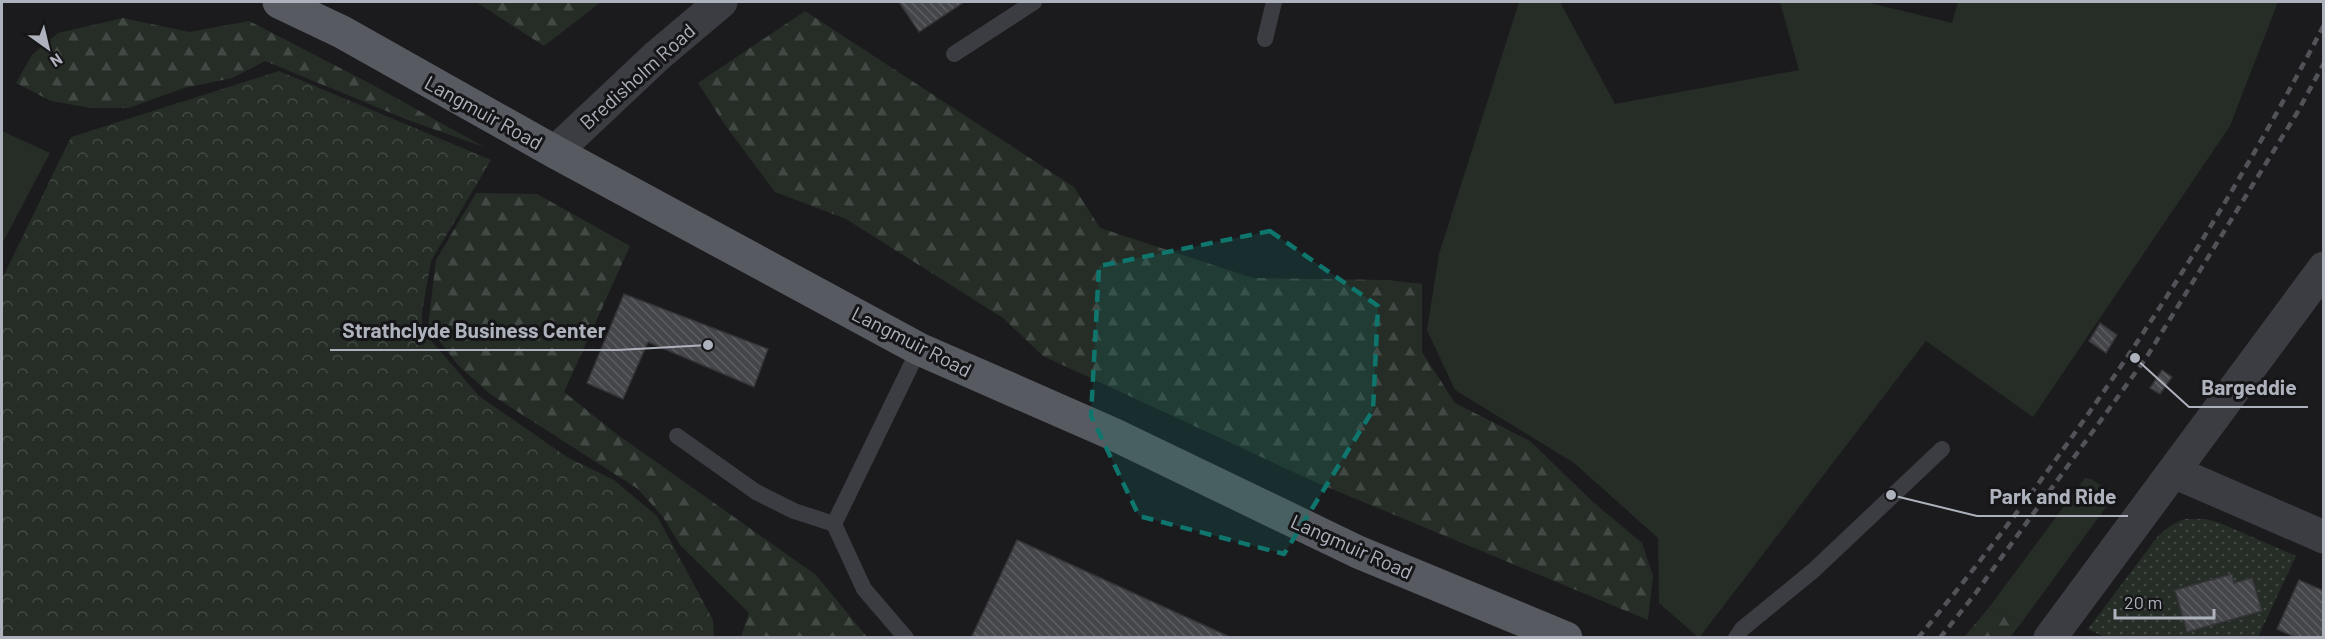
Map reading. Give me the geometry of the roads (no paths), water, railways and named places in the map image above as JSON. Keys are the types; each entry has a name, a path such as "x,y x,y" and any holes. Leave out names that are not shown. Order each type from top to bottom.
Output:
{"main road":[{"name":"Langmuir Road","path":"279,2 342,32 555,152 919,349 1113,434 1358,552 1566,638"}],"street":[{"name":"Bredisholm Road","path":"555,152 657,56 721,2"},
{"path":"2050,638 2324,268"},
{"path":"2174,472 2324,537"}],"lane":[{"path":"954,54 1034,2"},
{"path":"1265,39 1274,2"},
{"path":"834,524 919,349"},
{"path":"677,436 756,492 794,511 834,524 864,589 906,638"},
{"path":"1736,638 1742,629 1814,570 1942,449"}],"railway":[{"path":"1918,638 2031,493 2137,342 2235,186 2324,25"},
{"path":"1940,638 1975,594 2146,358 2297,113 2324,63"}],"place":[{"name":"Strathclyde Business Center","path":"708,345"},
{"name":"Bargeddie","path":"2135,358"},
{"name":"Park and Ride","path":"1891,495"}]}
